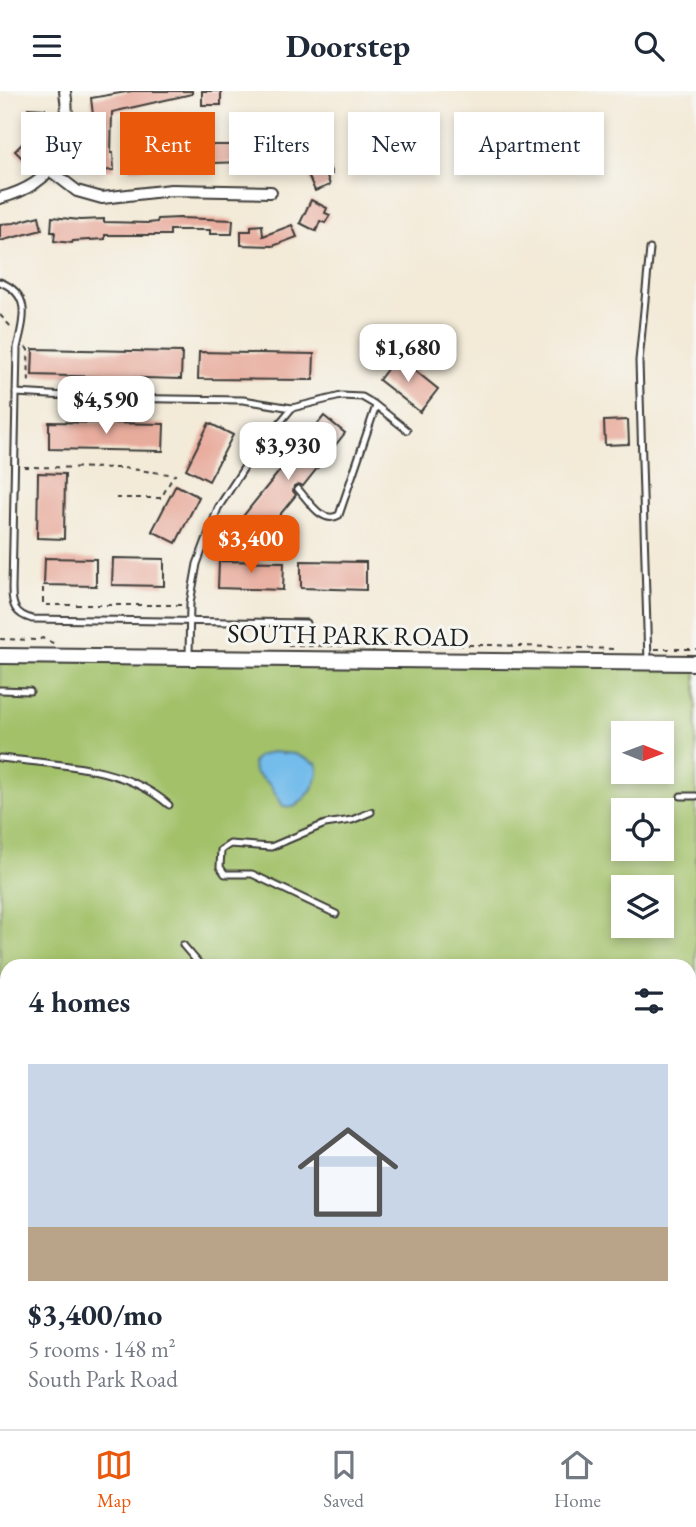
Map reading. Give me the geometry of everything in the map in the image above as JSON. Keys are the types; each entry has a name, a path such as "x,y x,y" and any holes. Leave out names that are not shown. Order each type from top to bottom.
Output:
{"street":[{"path":"65,91 67,112"},
{"path":"0,198 26,190 46,175"},
{"path":"56,175 77,191 102,198 171,190 271,192"},
{"name":"SOUTH PARK ROAD","path":"0,656 648,656 696,663"}],"lane":[{"path":"648,656 639,361 650,249"},
{"path":"0,282 13,288 21,298 24,313 17,348 12,589 15,611 32,619 306,622"},
{"path":"16,393 100,398 243,400 292,408 341,396 362,397 407,430"},
{"path":"298,489 323,516 334,518 339,515 376,406"},
{"path":"189,658 190,605 197,564 218,508 249,460 292,408"},
{"path":"0,690 30,691"},
{"path":"0,758 66,765 107,774 146,788 169,805"},
{"path":"681,796 696,796"},
{"path":"336,914 252,874 225,874 220,867 221,850 230,844 262,847 279,845 325,824 352,820 371,812"},
{"path":"183,945 195,959"}],"path":[{"path":"14,467 123,468 175,474 161,498 116,498"},
{"path":"43,588 43,605 190,605"},
{"path":"42,633 43,638"},
{"path":"0,639 43,638 57,645"},
{"path":"288,646 489,645 622,649"},
{"path":"648,656 696,649"}],"green space":[{"path":"0,654 696,663 696,959 0,959"}],"water":[{"path":"271,752 295,754 317,764 317,776 312,788 294,807 283,806 270,785 254,772 253,762 257,757"}],"building":[{"path":"132,91 192,91 192,94 112,112 111,153 114,170 106,170 106,112 93,112 91,98"},
{"path":"202,91 221,91 221,105 202,105"},
{"path":"28,108 45,109 45,112 28,112"},
{"path":"21,145 21,157 15,151"},
{"path":"215,145 229,145 229,162 215,163"},
{"path":"308,175 330,175 327,176 330,185 315,191"},
{"path":"311,200 327,208 325,213 330,215 325,223 320,221 316,231 300,223"},
{"path":"39,216 42,230 0,241 0,224"},
{"path":"52,217 148,223 157,222 158,219 180,218 233,220 232,234 210,234 210,230 170,230 170,235 105,235 105,239 72,243 54,241 55,232 51,232"},
{"path":"262,225 263,236 292,225 297,237 273,246 241,245 241,231 251,231 251,226"},
{"path":"33,349 182,352 181,379 32,375"},
{"path":"199,352 314,354 313,380 198,379"},
{"path":"397,356 438,389 420,412 379,380"},
{"path":"324,416 345,433 303,486 294,486 296,495 252,549 231,531"},
{"path":"628,420 629,444 605,445 604,421"},
{"path":"49,422 164,424 163,451 49,449"},
{"path":"209,423 233,435 209,481 186,469"},
{"path":"38,473 65,474 64,539 37,538"},
{"path":"176,485 199,497 176,543 152,531"},
{"path":"45,558 96,559 96,586 44,585"},
{"path":"113,558 164,559 164,586 112,585"},
{"path":"219,561 284,562 283,590 218,588"},
{"path":"301,561 366,562 366,590 301,588"}]}
